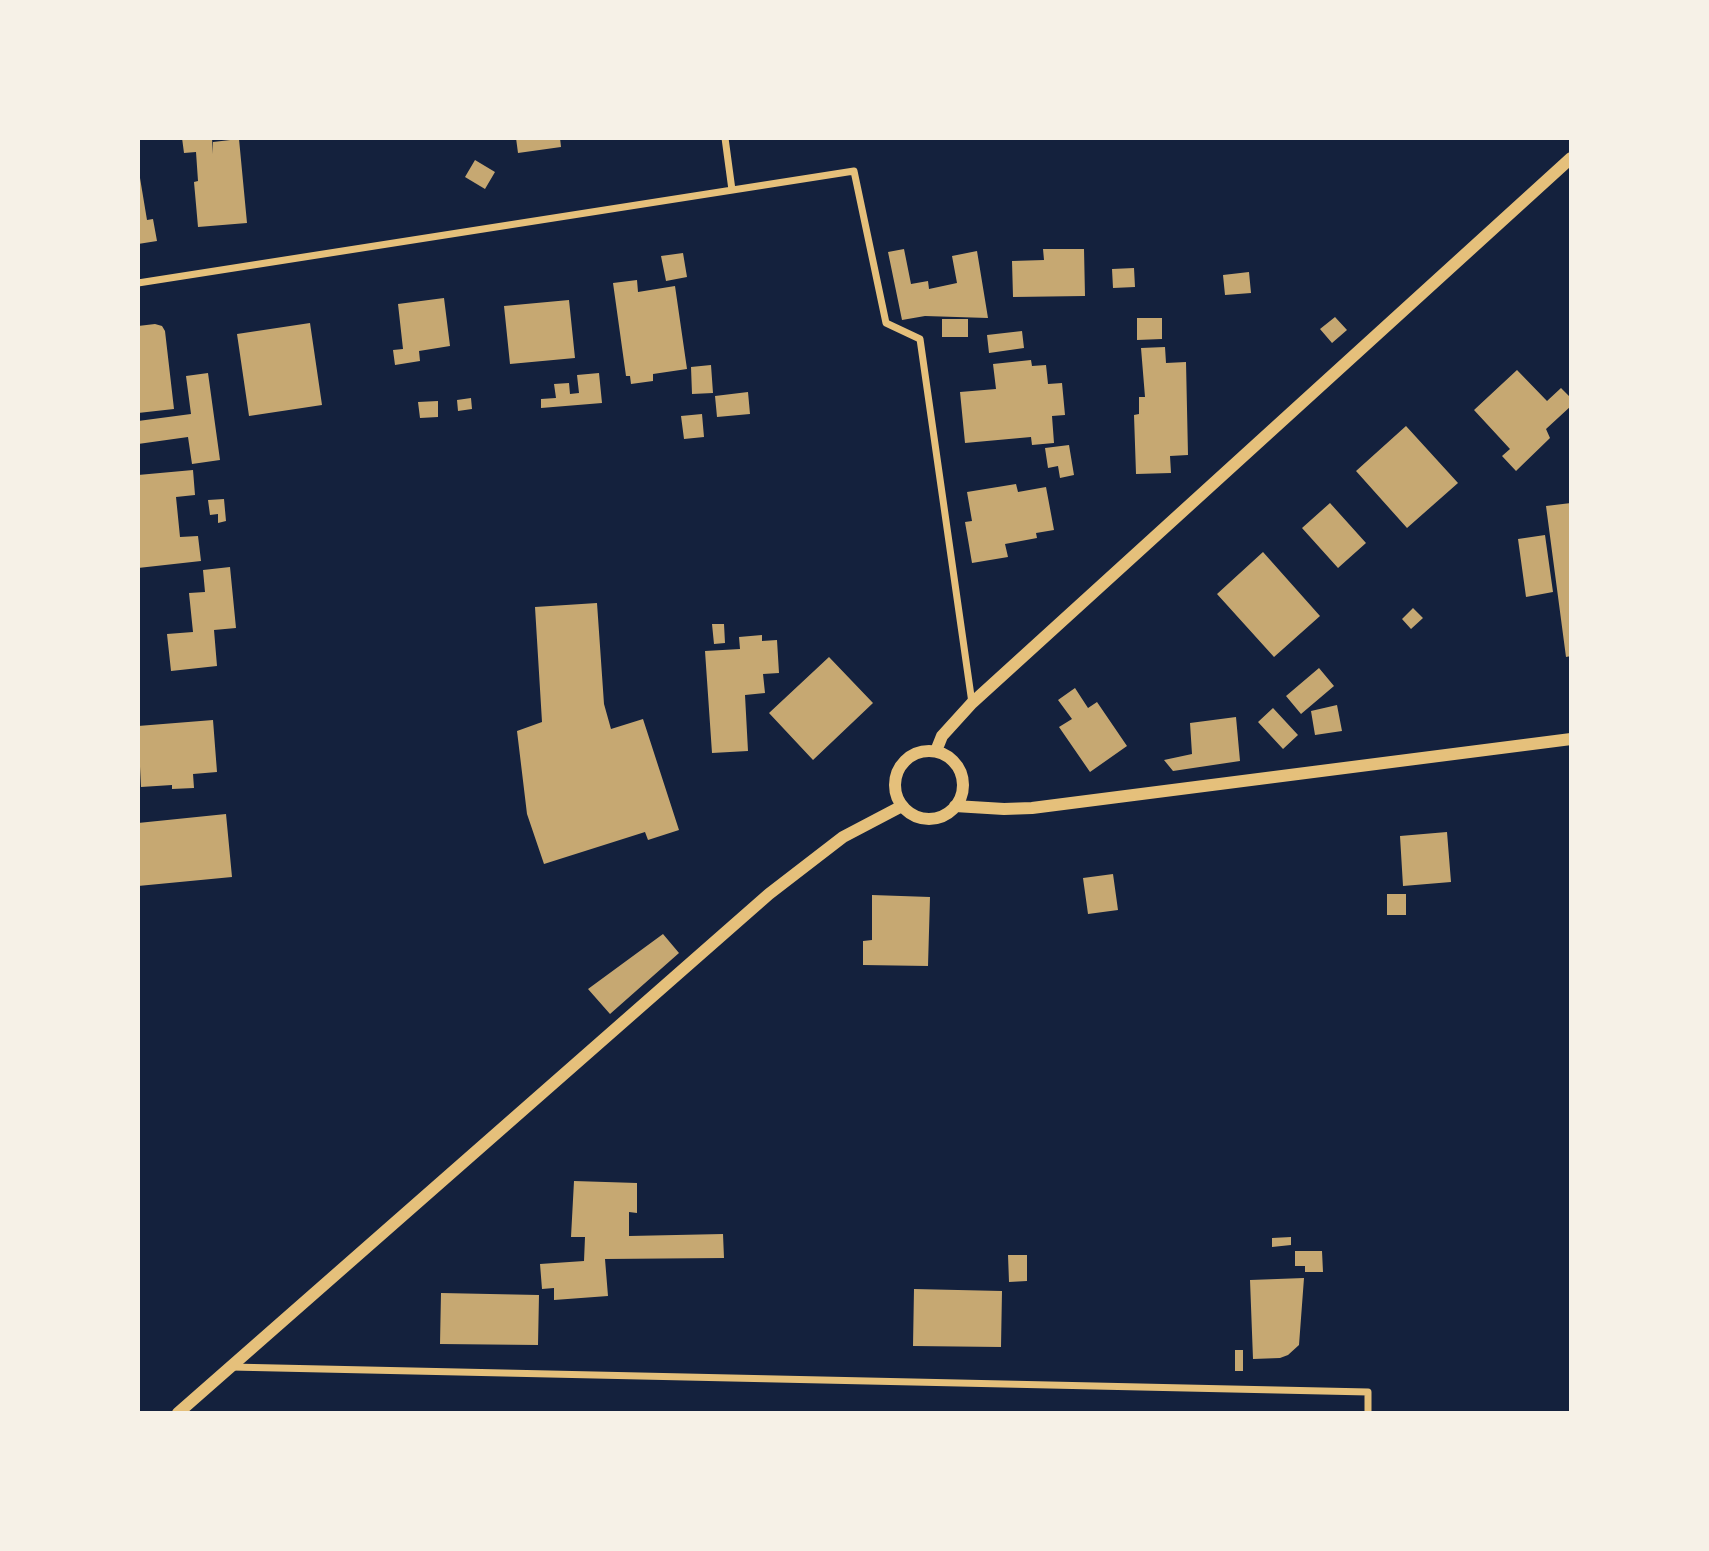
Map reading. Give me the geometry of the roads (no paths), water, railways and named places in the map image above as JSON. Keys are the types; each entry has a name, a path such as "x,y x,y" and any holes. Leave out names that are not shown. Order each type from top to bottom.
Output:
{"street":[{"path":"725,138 732,190"},
{"path":"936,751 942,736 972,703 1571,158"},
{"path":"138,283 854,171 886,323 920,339 972,703"},
{"path":"955,806 1032,808 1571,739"},
{"path":"936,751 955,763 960,773 961,796 955,806 948,813 929,819 910,813 902,806 895,789 897,771 902,763 917,753 936,751"},
{"path":"178,1413 769,894 843,837 902,806"},
{"path":"229,1367 1368,1392 1368,1413"}]}
